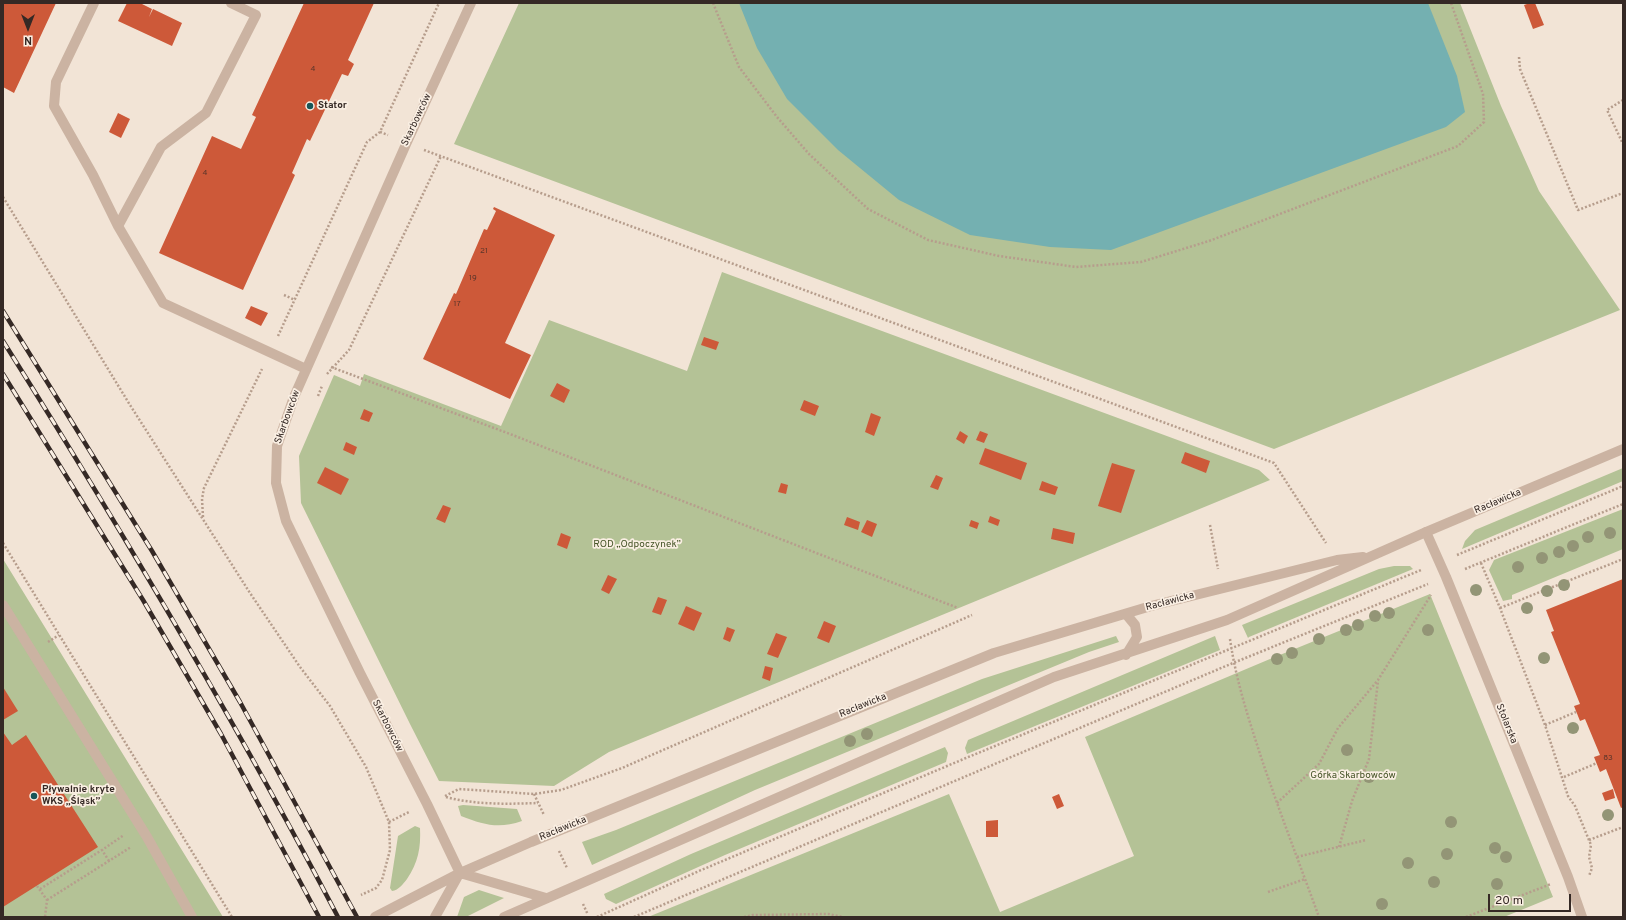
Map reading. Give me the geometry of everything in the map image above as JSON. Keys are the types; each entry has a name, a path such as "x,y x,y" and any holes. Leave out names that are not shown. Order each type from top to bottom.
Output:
{"street":[{"path":"94,3 56,82 54,106 93,176 118,226 163,303 306,368"},
{"path":"118,226 161,147 206,113 249,29 256,15 231,3"},
{"name":"Skarbowców","path":"460,873 427,804 360,673 284,515 276,483 277,446 306,368 471,3"},
{"name":"Racławicka","path":"504,917 1054,677 1126,655 1227,620 1426,532 1623,449"},
{"name":"Stolarska","path":"1426,532 1446,577 1568,877 1582,917"},
{"name":"Racławicka","path":"375,917 460,873 531,842 994,653 1126,614 1337,560 1372,556"},
{"path":"3,605 147,837 192,917"},
{"path":"1126,614 1135,625 1137,637 1126,655"},
{"path":"435,917 460,873 546,898"}],"path":[{"path":"203,517 202,499 204,488 295,300 367,142 380,132 439,3"},
{"path":"713,3 739,67 777,117 809,154 868,209 928,240 999,256 1076,267 1141,262 1209,241 1458,146 1484,122 1483,94 1451,3"},
{"path":"1520,57 1520,70 1578,210 1623,193"},
{"path":"1623,100 1607,110 1623,144"},
{"path":"324,377 349,350 441,156 1274,463 1337,560"},
{"path":"3,197 126,398 250,593 300,667 330,706 366,767 389,822 390,850 382,880 376,888 361,895"},
{"path":"284,295 295,300"},
{"path":"311,358 958,608"},
{"path":"315,402 323,384"},
{"path":"1454,556 1623,486"},
{"path":"1462,570 1623,504"},
{"path":"3,543 232,917"},
{"path":"1500,608 1623,559"},
{"path":"1481,562 1545,725 1564,777 1568,796 1575,806 1589,840 1592,868"},
{"path":"596,917 699,871 966,758 1423,570"},
{"path":"634,917 1233,663 1429,584"},
{"path":"1277,803 1319,764 1338,728 1378,680 1432,593"},
{"path":"444,797 459,789 534,794 561,790 622,768 972,615"},
{"path":"1231,649 1233,663 1245,709 1277,803 1319,917"},
{"path":"1339,847 1352,801 1369,759 1378,680"},
{"path":"1545,725 1576,712"},
{"path":"1564,777 1597,763"},
{"path":"441,792 444,797 460,801 514,804 538,803"},
{"path":"534,794 544,816"},
{"path":"389,822 415,809"},
{"path":"40,889 139,826"},
{"path":"1589,840 1623,827"},
{"path":"47,900 147,837"},
{"path":"1297,857 1366,840"},
{"path":"102,850 109,861"},
{"path":"559,850 570,875"},
{"path":"1466,917 1568,877"},
{"path":"1268,892 1305,879"},
{"path":"37,886 47,900 45,917"},
{"path":"582,901 588,915"},
{"path":"744,917 828,914 843,917"}],"green space":[{"path":"519,3 1460,3 1501,106 1539,191 1620,310 1274,449 454,144"},
{"name":"ROD „Odpoczynek”","path":"722,272 1259,470 1270,480 609,752 554,786 439,781 301,503 299,456 334,375 360,386 364,374 501,426 549,320 687,371"},
{"path":"1623,468 1623,481 1462,549 1465,541 1475,530"},
{"path":"1623,509 1623,549 1512,595 1512,599 1503,601 1489,570 1494,560"},
{"path":"3,559 223,917 3,917"},
{"path":"1394,566 1410,566 1413,569 1248,638 1242,625 1379,569"},
{"name":"Górka Skarbowców","path":"1430,594 1553,897 1504,917 648,917 949,794 1000,912 1134,856 1085,737 1270,659"},
{"path":"1116,636 1119,642 1089,652 755,790 592,865 582,842 616,830 982,679"},
{"path":"1215,636 1220,650 967,754 965,748 968,740"},
{"path":"945,747 948,753 946,762 725,855 616,904 606,899 604,894 691,854"},
{"path":"463,805 517,809 522,821 506,825 484,824 461,816 458,806"},
{"path":"415,826 420,828 420,842 414,867 404,883 399,888 392,891 390,888 398,836"},
{"path":"479,890 504,898 466,917 457,917 464,897"}],"water":[{"path":"739,3 1428,3 1457,76 1465,112 1446,127 1111,250 1050,247 970,235 899,200 838,150 787,99 757,48"}],"building":[{"path":"3,3 56,3 14,93 3,87"},
{"path":"127,3 140,3 152,9 149,17 153,9 182,23 172,46 118,21"},
{"path":"304,3 374,3 348,60 354,64 348,76 342,74 310,141 307,139 292,173 295,175 243,290 159,253 212,136 241,149 256,117 252,115"},
{"path":"1535,3 1544,25 1533,29 1524,5"},
{"path":"118,113 130,119 121,138 109,132"},
{"path":"494,207 555,235 505,343 531,355 510,399 423,359 454,293 456,294 484,229 487,230 496,211 493,209"},
{"path":"251,306 268,313 261,326 245,318"},
{"path":"704,337 719,342 716,350 701,345"},
{"path":"557,383 570,390 564,403 550,396"},
{"path":"804,400 819,406 815,416 800,410"},
{"path":"364,409 373,413 369,422 360,419"},
{"path":"871,413 881,417 874,436 865,432"},
{"path":"960,431 968,436 964,444 956,439"},
{"path":"980,431 988,434 984,443 976,440"},
{"path":"346,442 357,447 354,455 343,450"},
{"path":"985,448 1027,463 1021,480 979,464"},
{"path":"1185,452 1210,461 1206,473 1181,463"},
{"path":"1112,463 1135,470 1121,513 1098,506"},
{"path":"325,467 349,479 341,495 317,483"},
{"path":"936,475 943,478 938,490 930,487"},
{"path":"1042,481 1058,487 1055,495 1039,490"},
{"path":"781,483 788,485 786,494 778,492"},
{"path":"443,505 451,508 445,523 436,519"},
{"path":"990,516 1000,520 998,526 988,522"},
{"path":"847,517 860,522 858,530 844,525"},
{"path":"867,520 877,524 872,537 861,532"},
{"path":"971,520 979,523 977,529 969,526"},
{"path":"1053,528 1075,533 1073,544 1051,539"},
{"path":"561,533 571,537 567,549 557,545"},
{"path":"608,575 617,579 609,594 601,590"},
{"path":"1623,579 1623,807 1621,808 1606,769 1600,772 1594,757 1600,755 1585,719 1580,721 1574,706 1580,704 1551,632 1554,631 1546,610"},
{"path":"658,597 667,600 661,615 652,612"},
{"path":"686,606 702,613 694,631 678,624"},
{"path":"824,621 836,626 829,643 817,638"},
{"path":"727,627 735,630 730,642 723,639"},
{"path":"776,633 787,637 778,658 767,654"},
{"path":"765,666 773,668 770,681 762,678"},
{"path":"3,687 18,711 3,720"},
{"name":"Pływalnie kryte WKS „Śląsk”","path":"3,732 12,745 26,735 98,847 3,907"},
{"path":"1613,789 1615,798 1605,801 1602,793"},
{"path":"1059,794 1064,806 1057,809 1052,797"},
{"path":"998,820 998,837 986,837 986,821"}],"railway":[{"path":"3,311 152,551 240,702 357,917"},
{"path":"3,341 134,554 218,698 259,770 338,917"},
{"path":"3,374 143,600 221,734 319,917"}],"place":[{"name":"Stator","path":"310,106"},
{"name":"Pływalnie kryte WKS „Śląsk”","path":"34,796"}]}
